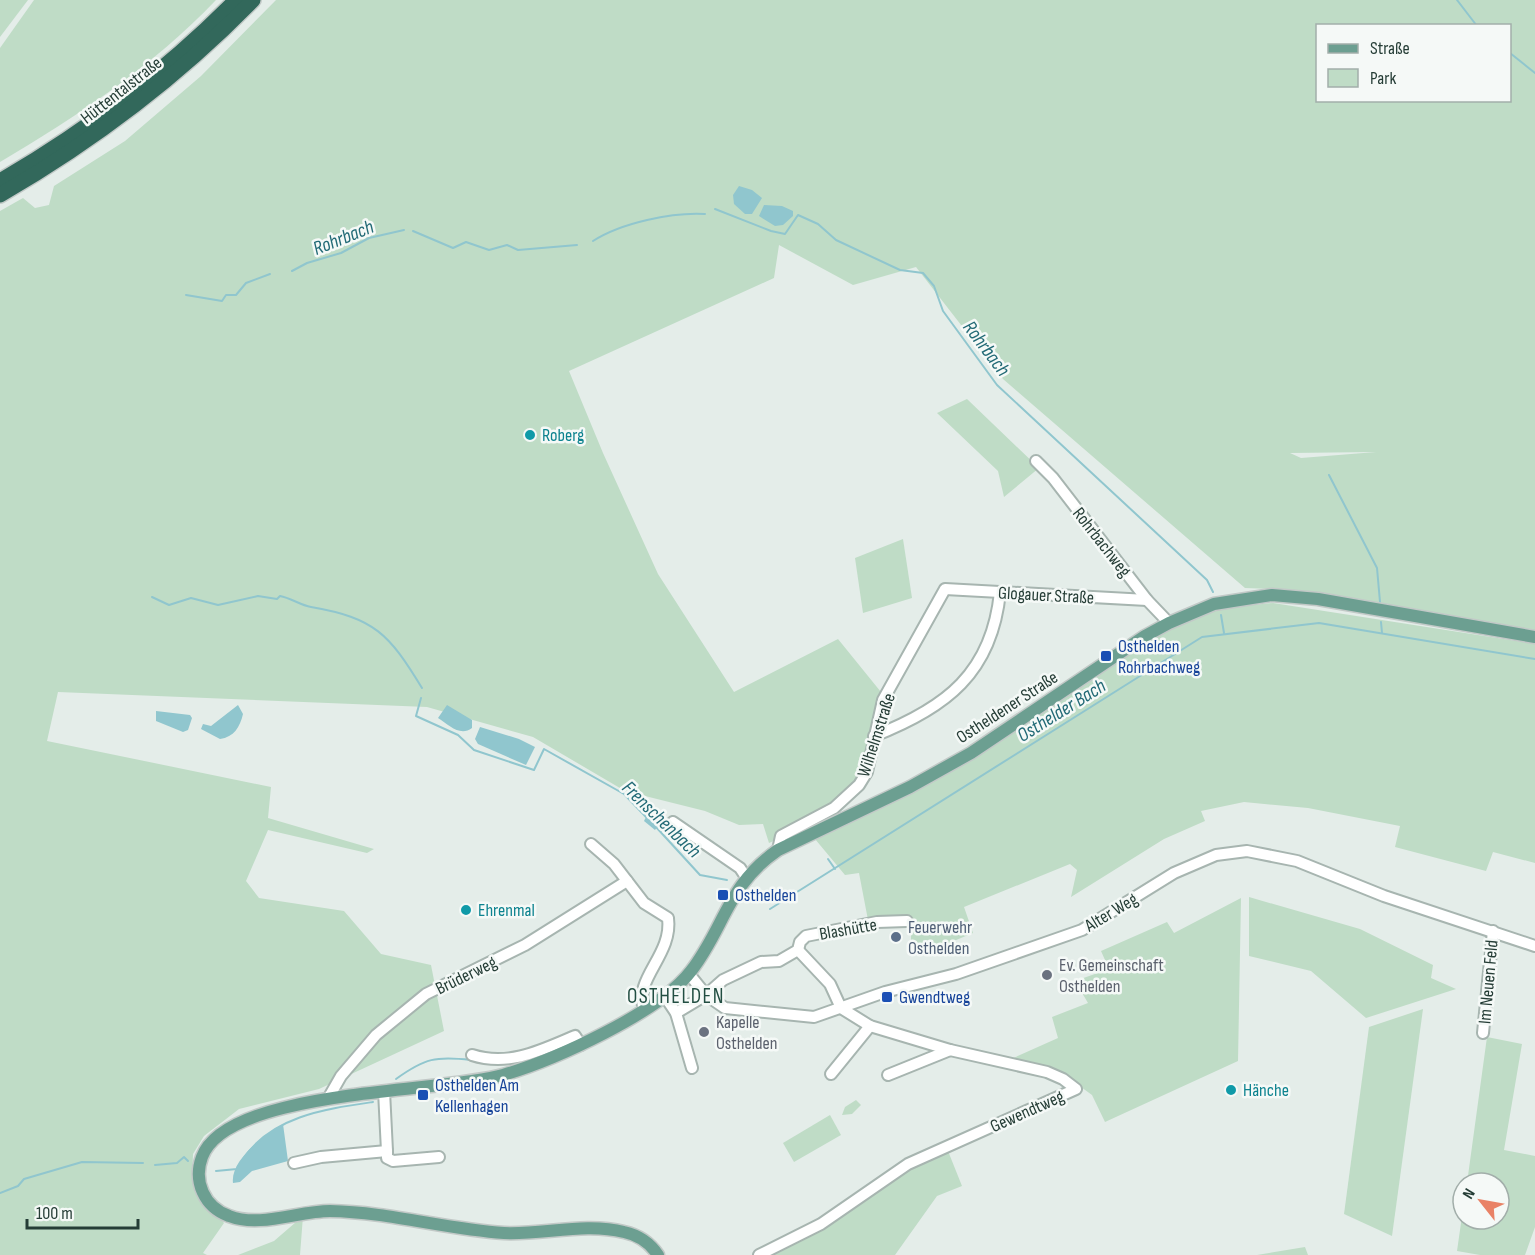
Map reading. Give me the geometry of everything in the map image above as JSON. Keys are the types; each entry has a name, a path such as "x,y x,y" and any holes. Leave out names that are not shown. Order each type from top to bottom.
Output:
{"highway":[{"name":"Hüttentalstraße","path":"0,181 97,120 179,55 236,0"},
{"name":"Hüttentalstraße","path":"0,195 104,129 186,64 253,0"}],"main road":[{"name":"Ostheldener Straße","path":"658,1255 637,1237 613,1230 506,1233 343,1211 308,1212 247,1220 227,1215 212,1206 205,1198 199,1179 201,1159 209,1145 236,1126 306,1102 329,1097 435,1087 501,1076 581,1045 664,996 689,974 746,877 778,850 910,787 971,753 1169,623 1214,604 1272,595 1318,599 1535,637"}],"street":[{"name":"Rohrbachweg","path":"1036,461 1053,478 1147,600 1169,623"},
{"name":"Glogauer Straße","path":"945,589 1147,600"},
{"name":"Wilhelmstraße","path":"778,850 781,836 834,808 859,785 867,772 883,700 945,589"},
{"path":"874,736 897,727 960,687 977,667 992,639 1000,592"},
{"path":"673,822 740,868 746,877"},
{"path":"591,844 614,864 644,903 668,918 670,929 660,958 642,990 640,998 644,1009"},
{"name":"Alter Weg","path":"689,974 706,995 725,1008 814,1017 885,992 956,974 1082,930 1174,873 1216,855 1229,852 1247,852 1297,861 1384,896 1535,946"},
{"name":"Brüderweg","path":"329,1097 341,1076 376,1035 426,994 525,945 627,881"},
{"name":"Blashütte","path":"675,1012 706,995 723,980 761,962 779,961 798,950 800,942 806,936 877,922 907,921"},
{"name":"Im Neuen Feld","path":"1483,1033 1493,931"},
{"name":"Blashütte","path":"798,950 830,984 841,1008"},
{"path":"664,996 675,1012 692,1068"},
{"name":"Gewendtweg","path":"759,1255 821,1224 908,1164 1076,1089 1063,1079 1047,1072 950,1050 870,1026 841,1008"},
{"path":"831,1074 870,1026"},
{"path":"472,1055 486,1060 525,1057 576,1036 581,1045"},
{"path":"888,1075 950,1050"},
{"path":"384,1092 387,1158 393,1161 439,1156"},
{"path":"294,1163 321,1157 387,1151"}],"green space":[{"path":"0,0 28,0 0,37"},
{"path":"34,0 216,0 167,47 141,68 58,127 0,162 0,48"},
{"path":"276,0 1535,0 1535,633 1294,590 1245,588 1003,379 916,267 853,285 779,245 774,278 569,371 658,574 734,692 838,639 885,697 868,774 834,813 844,824 909,795 1030,723 1024,711 1040,700 1046,711 1138,647 1194,616 1224,608 1273,603 1535,644 1535,863 1493,852 1486,871 1395,847 1400,826 1308,808 1244,802 1201,811 1205,821 1164,839 1071,897 1077,870 1070,864 964,907 973,933 949,943 950,948 911,945 911,918 868,920 859,873 845,875 805,827 769,843 763,824 739,825 705,811 625,791 533,737 427,707 58,692 47,741 271,787 268,818 374,849 367,853 268,830 246,881 259,898 344,911 381,954 431,965 444,1031 319,1089 239,1109 204,1136 193,1154 192,1182 224,1223 203,1253 207,1255 0,1255 0,211 23,198 35,208 49,205 54,186 125,141 201,76","holes":["1376,452 1301,458 1290,453"]},
{"path":"967,399 1039,468 1004,497 998,471 937,413"},
{"path":"903,539 912,598 863,613 855,558"},
{"path":"1249,897 1360,929 1433,965 1431,978 1456,989 1366,1018 1311,971 1249,956"},
{"path":"1241,898 1238,1061 1105,1122 1092,1095 1063,1074 1009,1060 1058,1038 1052,1017 1088,1003 1075,981 1109,969 1101,951 1167,922 1174,933"},
{"path":"1423,1009 1392,1236 1344,1214 1369,1027"},
{"path":"1487,1037 1522,1044 1504,1150 1535,1156 1535,1227 1525,1255 1480,1255 1457,1251 1460,1231 1511,1231 1511,1171 1469,1171"},
{"path":"856,1100 861,1105 852,1114 842,1115 845,1107"},
{"path":"830,1115 841,1135 794,1162 783,1143"},
{"path":"948,1151 962,1186 937,1196 895,1255 773,1255 825,1227 911,1168"},
{"path":"303,1216 300,1255 238,1255 274,1241"},
{"path":"1305,1247 1308,1255 1257,1255"}],"water":[{"path":"739,186 752,190 762,198 752,214 745,214 734,204 733,195"},
{"path":"764,205 782,206 793,211 793,216 783,225 775,226 759,216"},
{"path":"238,705 243,714 242,719 236,731 229,736 220,739 201,729 203,724 211,726"},
{"path":"447,705 472,720 472,728 459,731 438,718"},
{"path":"156,711 190,715 192,718 188,730 183,732 156,721"},
{"path":"480,727 519,739 535,747 526,765 478,744 475,739"},
{"path":"647,815 660,823 655,830 644,821"},
{"path":"283,1124 288,1161 252,1171 240,1182 233,1183 237,1165 243,1157 258,1141"}],"waterway":[{"path":"1457,0 1475,24"},
{"path":"1511,54 1535,73"},
{"name":"Rohrbach","path":"715,209 771,231 785,234 798,215 818,224 836,240 900,270 923,273 934,286 943,311 997,385 1207,580 1213,592"},
{"name":"Rohrbach","path":"593,241 618,229 647,220 705,214"},
{"name":"Rohrbach","path":"292,271 307,263 341,253 369,238 404,230"},
{"name":"Rohrbach","path":"413,231 453,248 466,242 489,250 507,245 518,250 577,245"},
{"name":"Rohrbach","path":"186,295 222,301 226,295 236,295 246,283 270,274"},
{"path":"1329,475 1377,568 1380,602"},
{"name":"Frenschenbach","path":"152,597 169,605 191,598 218,605 258,596 277,599 280,596 307,606 351,617 378,631 400,654 422,688"},
{"name":"Rohrbach","path":"1221,615 1224,633"},
{"path":"1381,622 1382,633"},
{"name":"Osthelder Bach","path":"770,909 1202,637 1319,623 1535,659"},
{"name":"Frenschenbach","path":"421,698 416,716 458,735 474,750 534,770 544,749 624,794 646,817"},
{"name":"Frenschenbach","path":"656,827 700,875 727,880"},
{"path":"828,859 835,869"},
{"name":"Osthelder Bach","path":"396,1079 431,1060 449,1058 471,1060"},
{"name":"Osthelder Bach","path":"243,1159 255,1144 284,1124 318,1112 373,1102"},
{"name":"Osthelder Bach","path":"155,1165 177,1163 184,1157 188,1161"},
{"name":"Osthelder Bach","path":"0,1193 18,1186 24,1179 82,1162 143,1163"},
{"name":"Osthelder Bach","path":"216,1171 237,1169 238,1166"}],"place":[{"name":"Roberg","path":"530,435"},
{"name":"Osthelden Rohrbachweg","path":"1106,656"},
{"name":"Osthelden","path":"723,895"},
{"name":"Ehrenmal","path":"466,910"},
{"name":"Feuerwehr Osthelden","path":"896,937"},
{"name":"Ev. Gemeinschaft Osthelden","path":"1047,975"},
{"name":"Gwendtweg","path":"887,997"},
{"name":"Kapelle Osthelden","path":"704,1032"},
{"name":"Hänche","path":"1231,1090"},
{"name":"Osthelden Am Kellenhagen","path":"423,1095"}],"district":[{"name":"OSTHELDEN","path":"676,996"}]}
